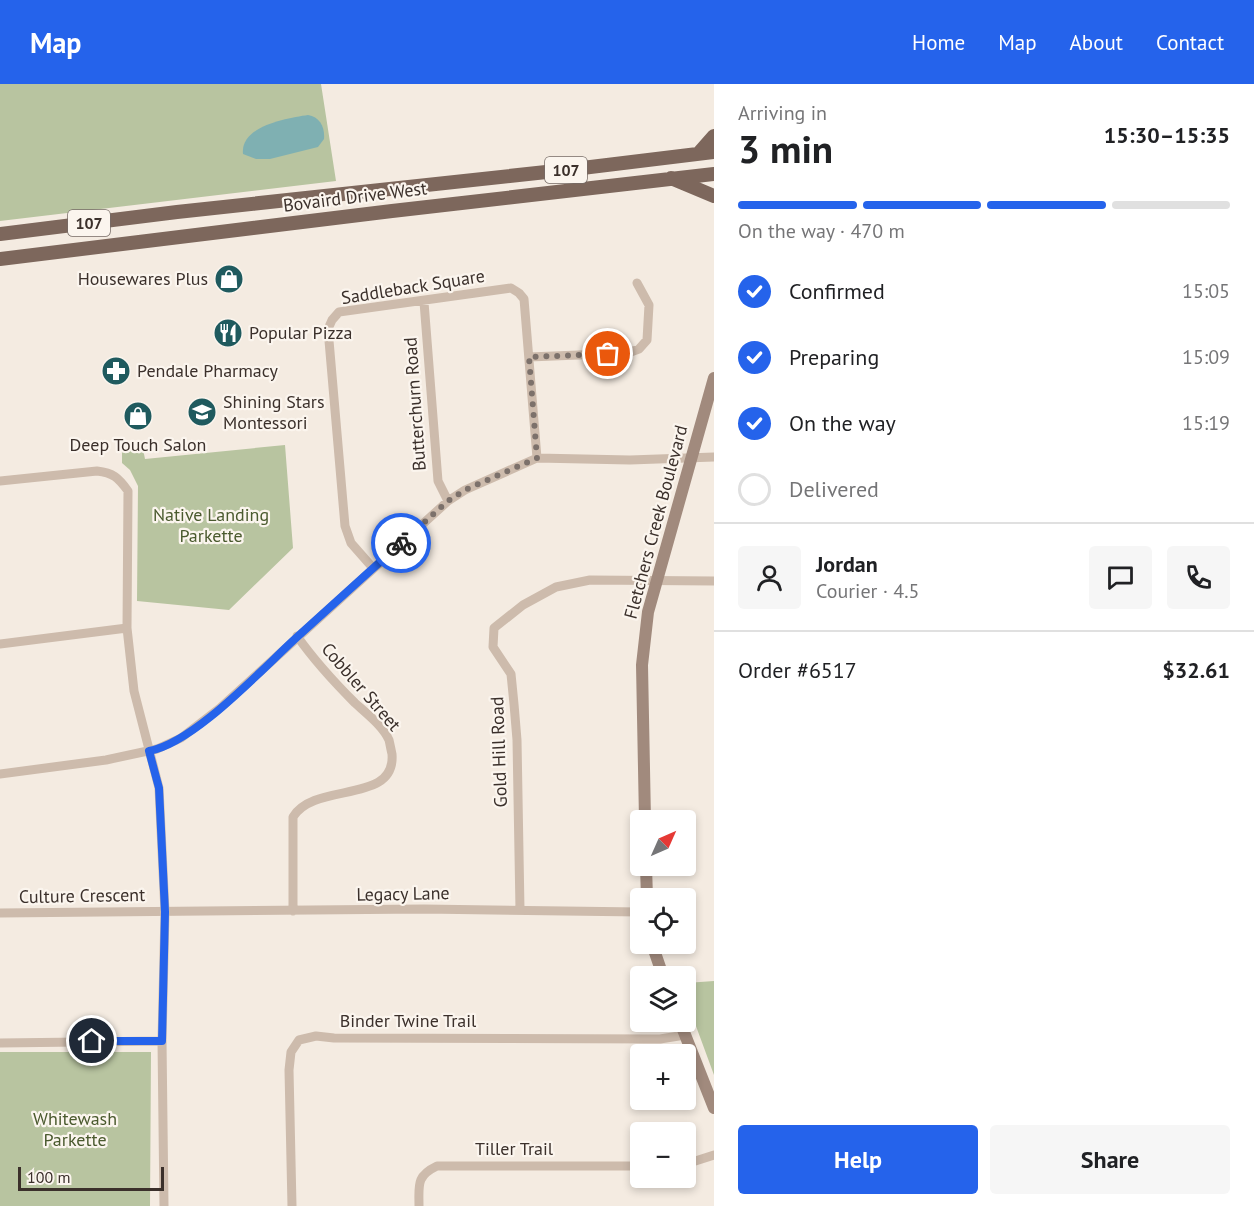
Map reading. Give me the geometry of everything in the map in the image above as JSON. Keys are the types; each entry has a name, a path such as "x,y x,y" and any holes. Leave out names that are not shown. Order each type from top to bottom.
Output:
{"main road":[{"path":"699,153 714,136"},
{"name":"Bovaird Drive West","path":"0,234 714,152"},
{"name":"Bovaird Drive West","path":"1,255 714,174"},
{"path":"671,178 714,196"}],"street":[{"path":"529,357 628,353 639,350 647,340 648,305 637,283"},
{"name":"Saddleback Square","path":"373,568 351,543 345,526 328,329 339,312 424,302 511,288 519,293 524,300 537,458"},
{"name":"Butterchurn Road","path":"424,302 438,481 448,501"},
{"name":"Fletchers Creek Boulevard","path":"645,810 642,666 648,612 714,378"},
{"path":"0,774 106,760 157,749 181,738 220,708 448,501 465,490 537,458 630,460 714,457"},
{"path":"0,482 96,471 108,472 124,484 129,496 127,628 134,691 159,788 165,912 162,1041 164,1206"},
{"name":"Gold Hill Road","path":"520,910 517,740 514,704 511,674 493,647 494,628 523,605 556,587 590,580 656,581"},
{"path":"656,581 714,581"},
{"path":"0,644 127,628"},
{"name":"Cobbler Street","path":"293,911 293,817 299,808 311,800 370,787 387,776 392,766 389,739 311,655 297,636"},
{"name":"Legacy Lane","path":"165,912 424,909 630,912"},
{"name":"Culture Crescent","path":"0,914 165,912"},
{"path":"684,1032 714,1108"},
{"name":"Binder Twine Trail","path":"292,1206 289,1070 291,1052 299,1040 316,1036 333,1038 660,1039 685,1035"},
{"path":"0,1042 162,1041"},
{"path":"696,1161 714,1155"},
{"name":"Tiller Trail","path":"418,1206 419,1182 424,1172 437,1166 630,1166"}],"green space":[{"path":"0,84 321,84 336,181 0,221"},
{"name":"Native Landing Parkette","path":"285,445 293,548 229,610 137,601 138,486 130,470 122,463 122,451 143,449 145,459"},
{"path":"714,981 714,1075 696,1026 696,982"},
{"name":"Whitewash Parkette","path":"0,1052 151,1052 150,1206 0,1206"}],"water":[{"path":"308,115 319,120 324,130 324,139 318,147 270,159 256,159 243,154 244,144 257,130 277,121"}],"way so far":[{"path":"401,543 448,501 465,490 537,458 529,357 608,354"}],"place":[{"name":"Housewares Plus","path":"229,279"},
{"name":"Popular Pizza","path":"228,333"},
{"name":"Pendale Pharmacy","path":"116,371"},
{"name":"Shining Stars Montessori","path":"202,412"},
{"name":"Deep Touch Salon","path":"138,416"}],"route":[{"path":"92,1041 162,1041 165,912 159,788 149,751 181,738 220,708 401,543"}]}
